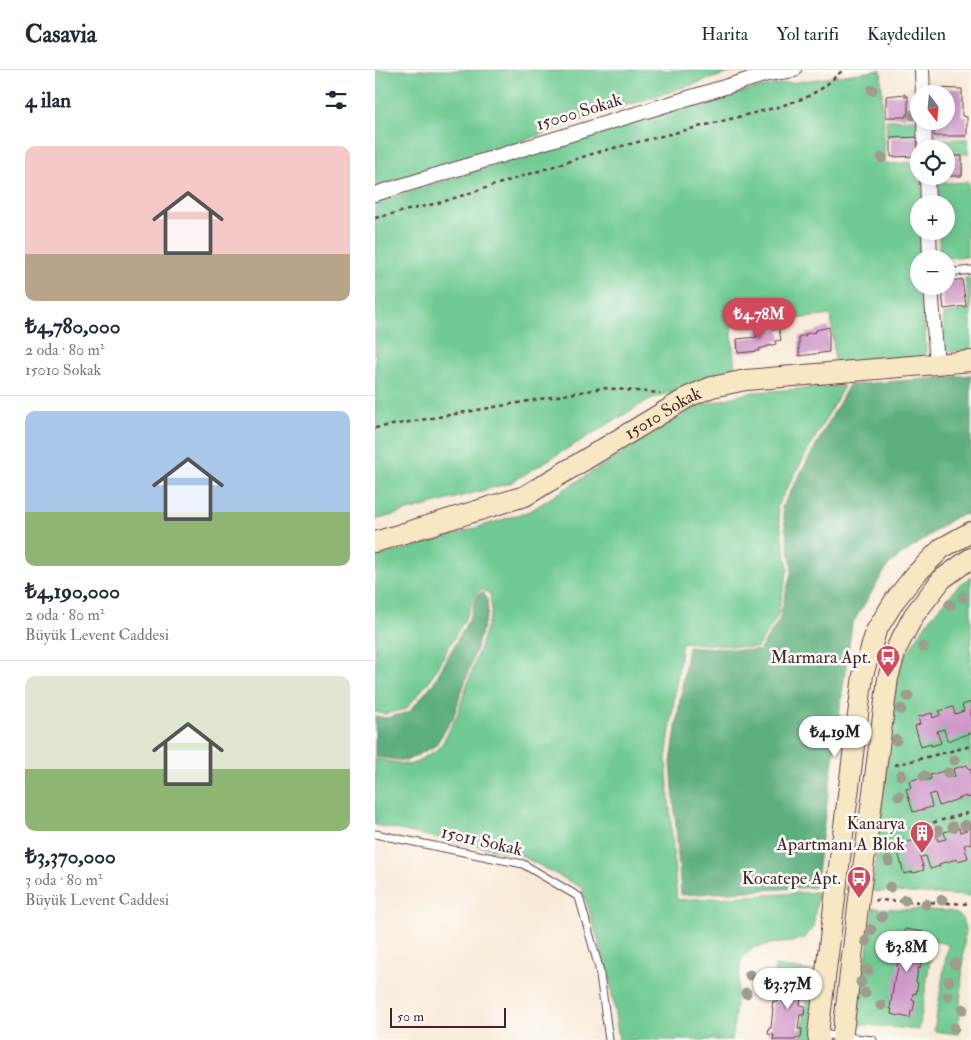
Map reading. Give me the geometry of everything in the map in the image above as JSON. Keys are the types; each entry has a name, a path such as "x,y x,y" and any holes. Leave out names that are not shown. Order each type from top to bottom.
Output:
{"street":[{"name":"15000 Sokak","path":"375,194 767,74 794,70"},
{"path":"922,70 923,85"},
{"path":"932,295 937,365"},
{"name":"15010 Sokak","path":"375,542 525,496 690,396 712,387 747,380 971,362"},
{"path":"819,1037 863,675 868,658 876,632 895,600 915,575 942,548 971,532"},
{"path":"843,1038 888,678 897,647 913,615 942,579 971,558"}],"lane":[{"path":"955,272 971,270"},
{"name":"15011 Sokak","path":"375,834 523,864 579,897 599,968 609,1040"},
{"path":"819,1037 873,1040"}],"path":[{"path":"375,218 442,202 598,152 777,107 805,98 824,87 843,70"},
{"path":"375,428 603,388 661,393"},
{"path":"908,762 971,746"},
{"path":"910,828 971,812"},
{"path":"859,899 971,904"}],"green space":[{"path":"375,70 745,70 729,73 568,124 521,142 375,187"},
{"path":"881,70 885,164 910,163 910,185 922,185 923,195 910,195 910,240 923,240 924,250 910,250 910,295 924,295 926,357 835,366 831,315 731,326 735,370 650,399 510,483 375,520 375,202 705,100 768,86"},
{"path":"910,119 910,130 920,130 921,135 887,136 886,120"},
{"path":"968,139 968,154 955,154 955,140 935,140"},
{"path":"955,182 968,182 969,200 971,200 971,222 967,222 967,257 955,257 955,250 939,250 939,240 955,240 955,195 938,195 938,185 955,185"},
{"path":"965,278 971,278 971,350 945,352 943,314 969,310"},
{"path":"971,375 971,513 955,517 889,564 852,624 815,887 681,895 671,762 688,646 759,651 779,620 792,569 782,507 849,385"},
{"path":"844,386 777,506 788,569 777,617 757,648 682,642 666,759 677,900 818,892 813,927 805,938 752,948 741,960 732,1040 619,1040 609,975 582,888 520,855 375,825 375,759 410,765 439,749 456,718 492,611 490,594 482,589 475,595 467,615 430,680 406,709 384,714 375,712 375,557 428,543 530,511 695,407 753,392"},
{"path":"971,577 971,896 872,891 892,715 900,664 928,621 959,585"},
{"path":"483,592 487,599 488,612 453,718 435,746 406,761 375,757 375,716 386,718 409,712 434,682 469,619 477,595"},
{"path":"873,908 949,911 961,917 965,930 958,1034 934,1031 948,944 933,941 919,1030 857,1024"},
{"path":"775,966 822,972 815,1040 801,1040 809,978 774,973"}],"building":[{"path":"955,89 962,89 962,116 967,117 967,136 934,136 934,130 955,130"},
{"path":"905,94 905,97 908,96 908,114 906,114 906,117 886,117 886,96"},
{"path":"919,137 919,140 910,140 910,156 891,157 891,138"},
{"path":"955,156 962,156 962,176 955,176"},
{"path":"962,279 966,306 944,309 942,295 955,295 955,280"},
{"path":"772,325 773,330 779,329 781,340 775,341 776,344 759,349 759,351 738,353 737,339 757,337 756,331"},
{"path":"829,327 829,352 799,356 799,336 806,336 805,334"},
{"path":"971,702 971,733 947,741 944,729 937,731 941,743 921,747 915,726 920,724 918,717 932,713 933,718 940,715 939,711 953,707 955,714 964,711 962,705"},
{"path":"967,765 969,769 971,768 971,797 966,798 966,796 939,806 935,793 929,795 932,807 913,812 906,789 911,788 909,781 923,777 925,781 931,779 930,775 944,771 946,778 955,776 953,769"},
{"name":"Kanarya Apartmanı A Blok","path":"971,824 971,843 964,845 968,858 939,864 940,866 930,869 926,856 920,857 924,870 904,874 898,852 902,851 900,844 915,840 916,844 922,842 921,839 936,834 938,841 946,839 944,832 959,828 960,832 967,830 966,825"},
{"path":"905,929 924,932 922,951 920,951 919,958 921,958 920,969 918,968 916,982 918,983 916,994 913,993 912,1000 915,1000 910,1018 891,1014 892,1009 890,1009 902,934 904,935"},
{"path":"778,978 804,981 803,990 807,990 806,999 801,999 800,1005 805,1006 804,1015 800,1015 798,1029 802,1029 801,1038 796,1038 795,1040 773,1040 774,1035 768,1034 769,1028 771,1028 773,1001 778,1002 779,995 774,995"}],"place":[{"name":"Marmara Apt.","path":"888,678"},
{"name":"Kanarya Apartmanı A Blok","path":"922,854"},
{"name":"Kocatepe Apt.","path":"859,899"}]}
